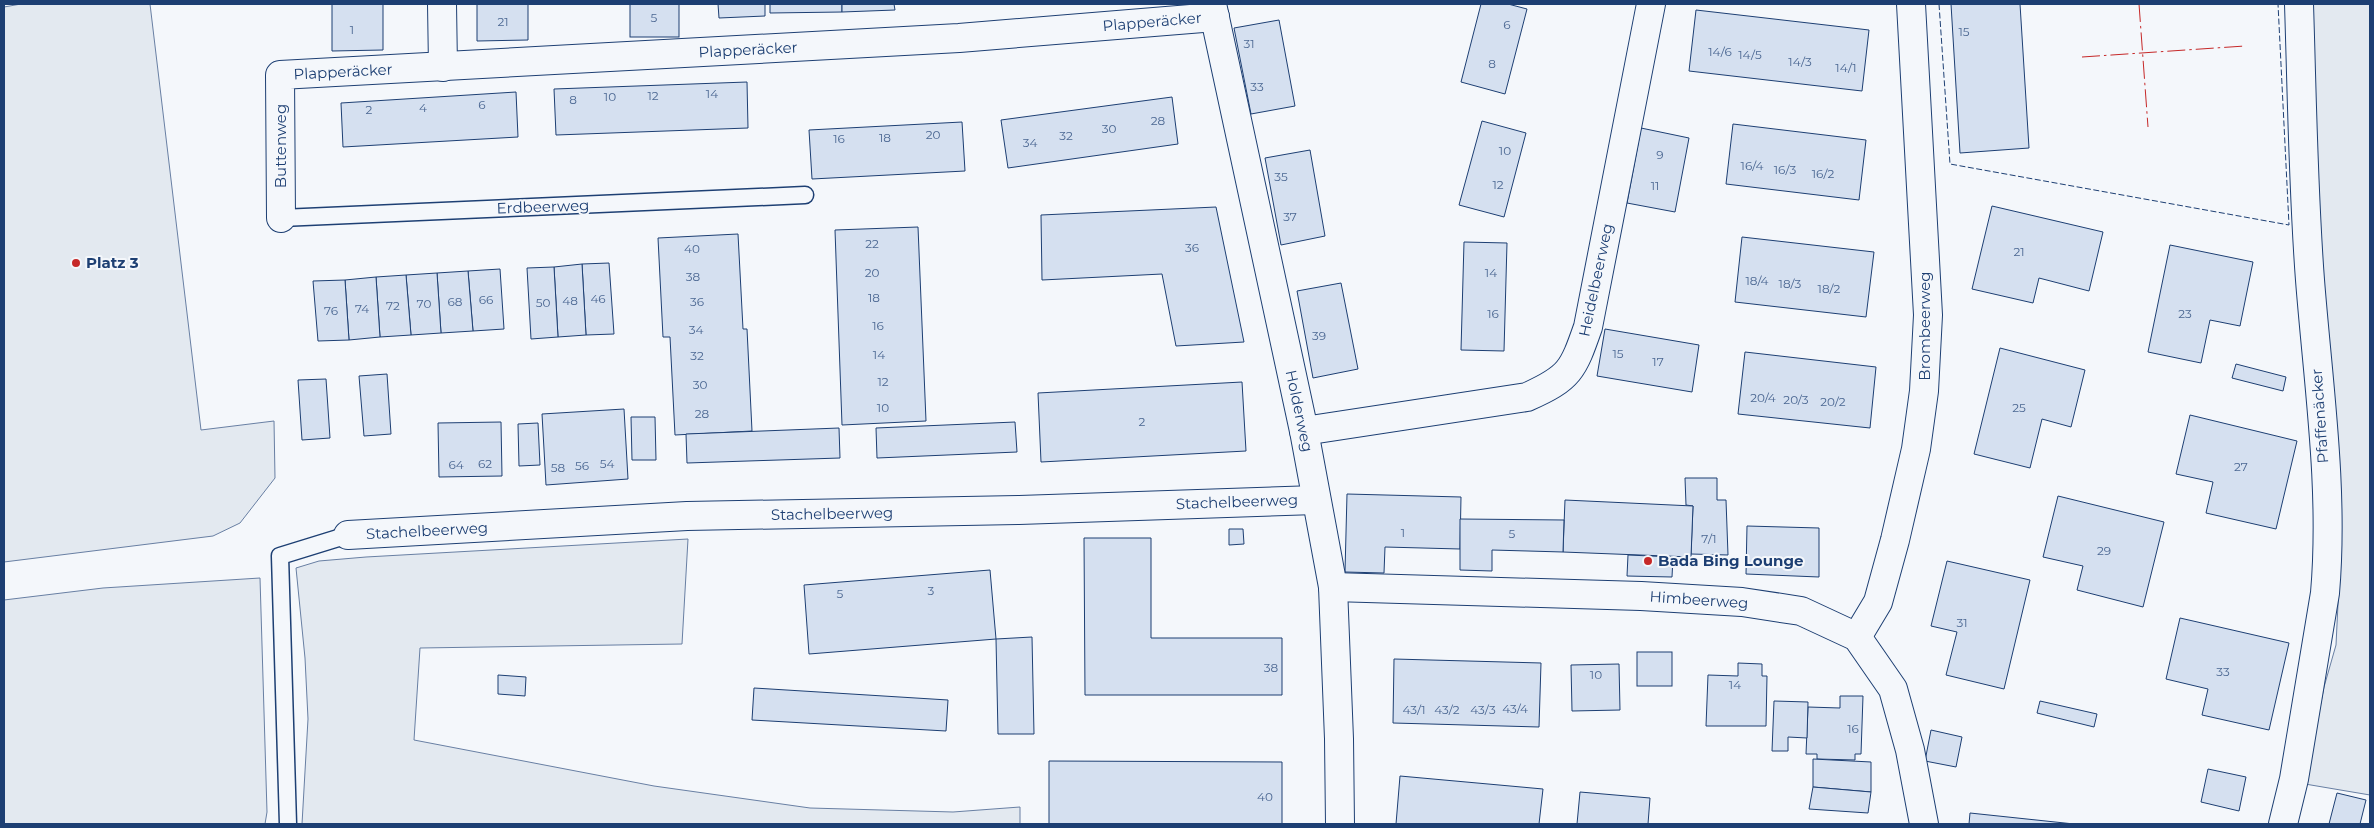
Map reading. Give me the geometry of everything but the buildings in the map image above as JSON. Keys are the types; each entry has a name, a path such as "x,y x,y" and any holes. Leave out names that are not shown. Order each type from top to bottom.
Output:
{"street":[{"path":"442,4 444,67"},
{"name":"Heidelbeerweg","path":"1304,431 1518,399 1548,388 1566,376 1578,355 1588,327 1651,4"},
{"name":"Brombeerweg","path":"1857,637 1878,602 1908,487 1924,391 1928,314 1911,4"},
{"name":"Pfaffenäcker","path":"2283,824 2295,770 2327,564 2323,442 2307,240 2299,4"},
{"name":"Plapperäcker","path":"280,75 959,38 1213,10"},
{"name":"Holderweg","path":"1213,10 1304,431 1333,587 1339,739 1340,824"},
{"name":"Buttenweg","path":"280,75 281,218"},
{"name":"Stachelbeerweg","path":"348,535 686,516 1000,510 1316,500"},
{"name":"Himbeerweg","path":"1333,587 1641,596 1742,602 1801,611 1857,637"},
{"path":"1857,637 1893,689 1910,750 1924,824"}],"lane":[{"name":"Erdbeerweg","path":"281,218 805,195"},
{"path":"288,824 280,556 348,535"}],"shaded area":[{"path":"21,4 150,4 201,430 274,421 275,478 240,523 213,536 4,562 4,7"},
{"path":"2309,4 2370,4 2370,795 2305,784 2324,687 2336,645 2340,563 2321,250"},
{"path":"688,539 682,644 420,648 414,740 654,786 810,808 953,812 1020,807 1020,824 302,824 308,719 305,658 296,568 319,561 366,557"},
{"path":"260,578 267,812 265,824 4,824 4,600 103,588"}],"fence":[{"path":"1939,4 1950,164 2289,225 2278,4"}],"power":[{"path":"2139,4 2148,127"},
{"path":"2082,57 2245,46"}],"place":[{"name":"Platz 3","path":"76,263"},
{"name":"Bada Bing Lounge","path":"1648,561"}]}
